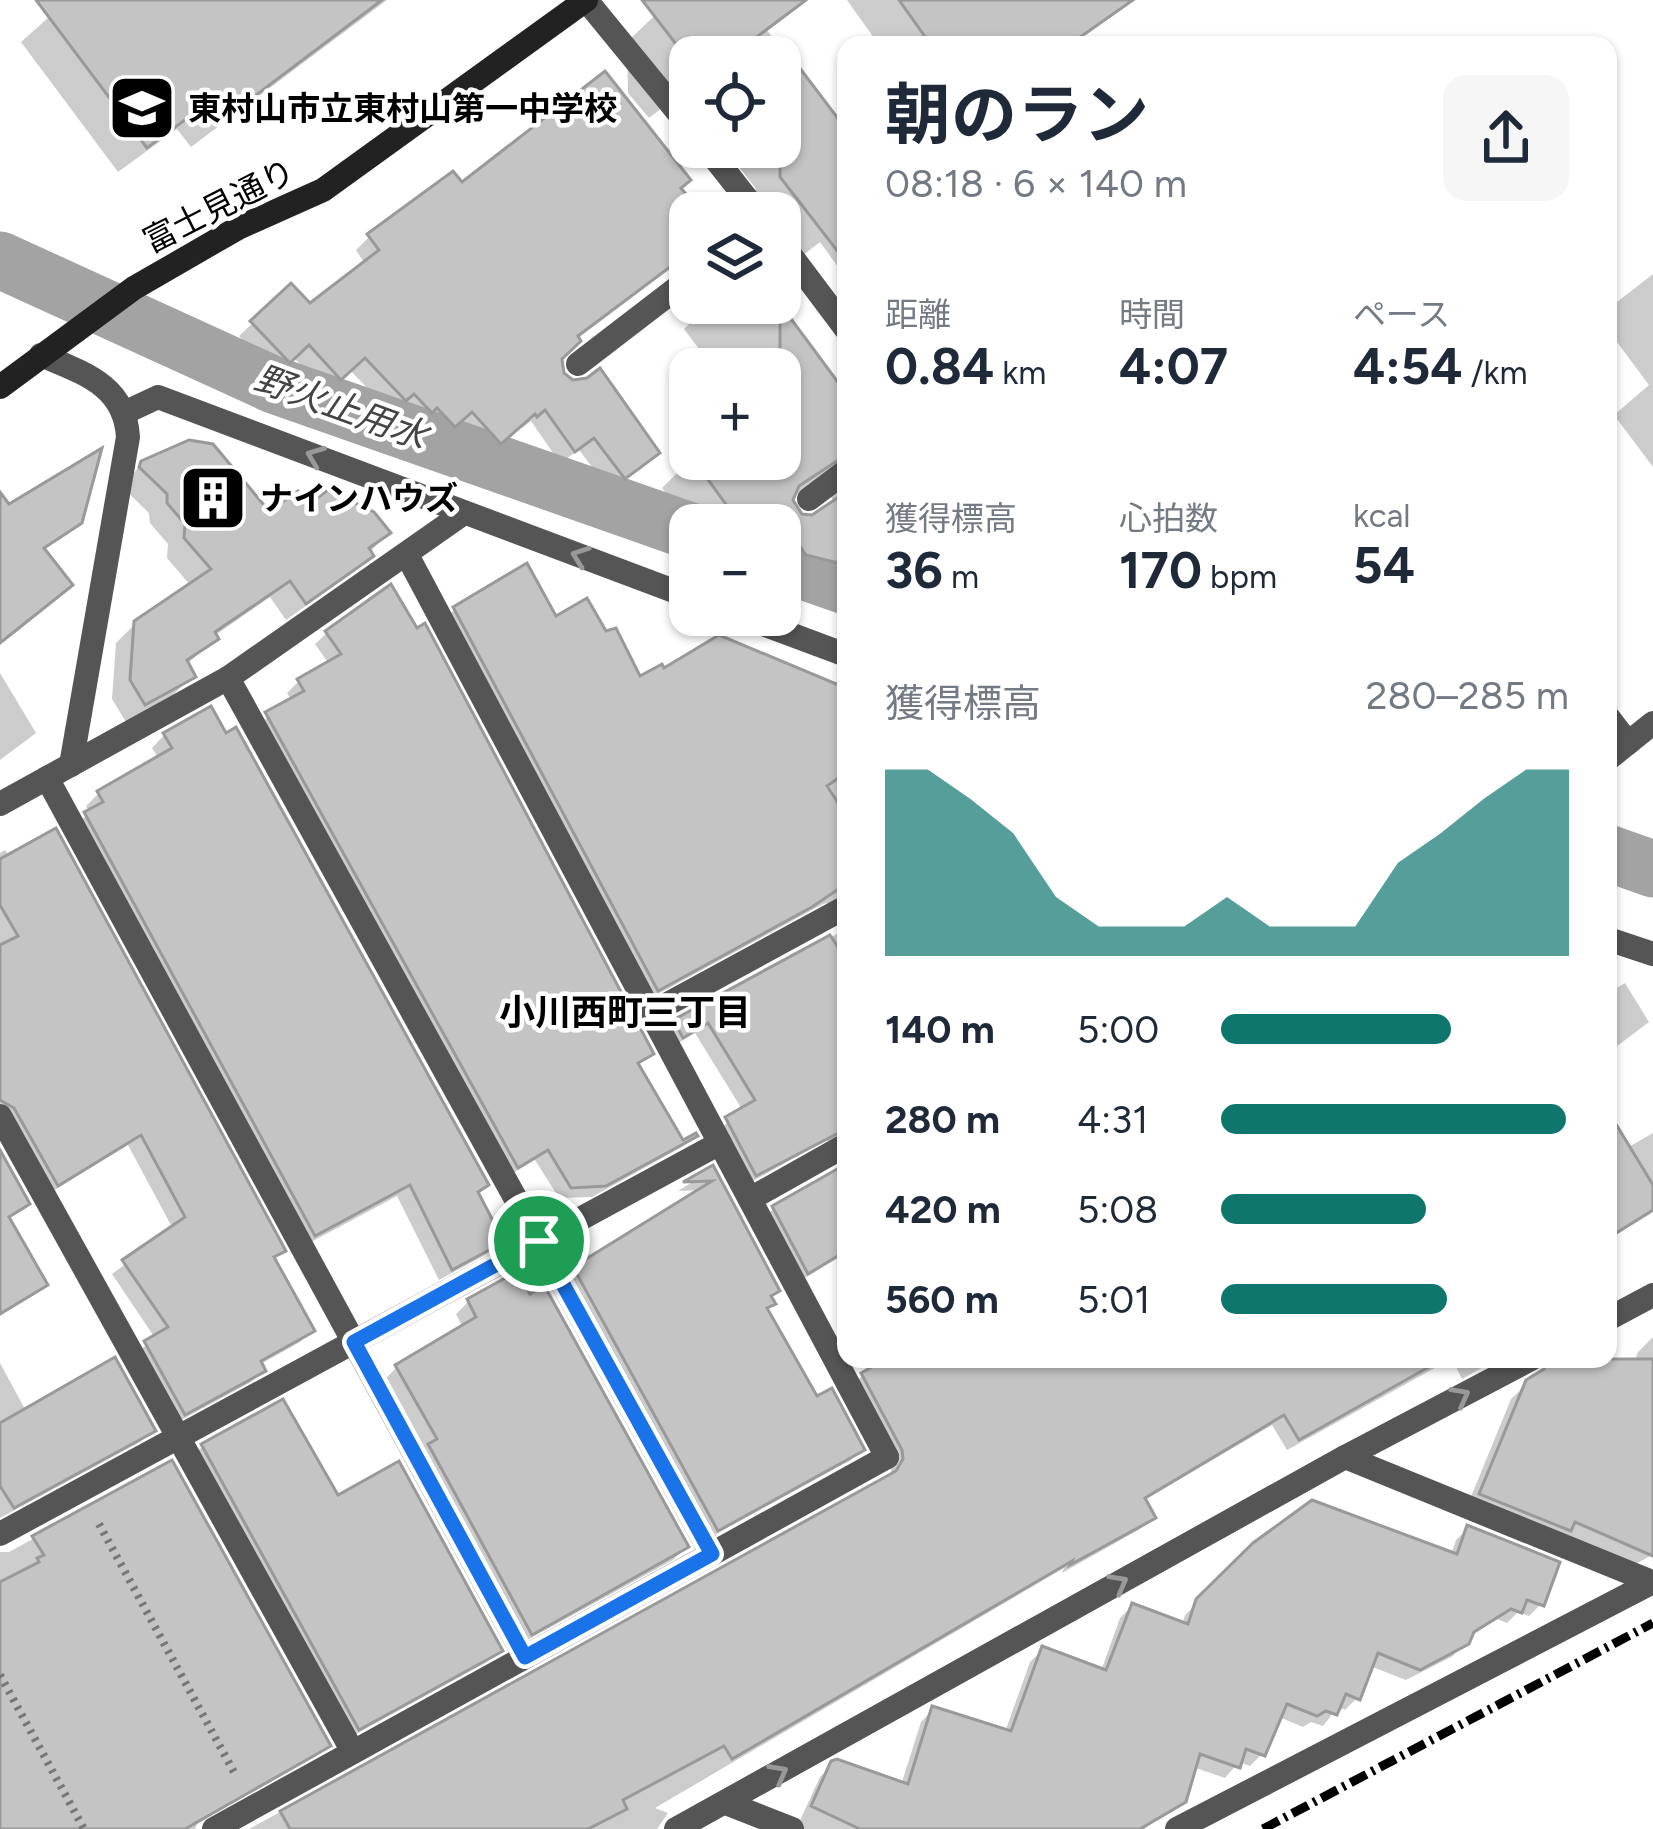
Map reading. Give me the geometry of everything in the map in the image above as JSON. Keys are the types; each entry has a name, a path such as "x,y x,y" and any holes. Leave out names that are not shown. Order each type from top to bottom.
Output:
{"street":[{"path":"586,0 669,102"},
{"name":"富士見通り","path":"0,387 134,288 238,228 323,190 586,0"},
{"path":"723,168 741,192"},
{"path":"801,270 837,317"},
{"path":"578,364 669,294"},
{"path":"41,355 95,379 126,412 128,437 70,765"},
{"path":"126,412 158,397 669,589"},
{"path":"809,499 837,479"},
{"path":"0,803 228,678 464,513"},
{"path":"407,555 837,1363"},
{"path":"795,636 837,652"},
{"path":"228,678 712,1554"},
{"path":"1618,751 1653,723"},
{"path":"47,778 525,1657"},
{"path":"651,1013 837,912"},
{"path":"1617,942 1653,954"},
{"path":"0,1116 353,1752"},
{"path":"0,1534 720,1143"},
{"path":"750,1199 837,1150"},
{"path":"1617,1313 1653,1295"},
{"path":"214,1829 887,1457 840,1368"},
{"path":"676,1829 1514,1368"},
{"path":"1345,1457 1652,1582"},
{"path":"1177,1829 1652,1582"},
{"path":"726,1803 792,1829"}],"path":[{"path":"81,1490 253,1807"},
{"path":"0,1676 83,1829"}],"building":[{"path":"36,0 382,0 219,123 205,105 147,148"},
{"path":"642,0 806,0 758,36 670,36"},
{"path":"899,0 1133,0 1082,36 925,36"},
{"path":"801,70 837,117 837,250 801,204 801,192 792,192 780,177 780,168 801,168"},
{"path":"605,71 669,152 669,168 682,168 691,180 681,188 684,192 669,192 669,268 578,336 581,341 562,359 564,373 573,380 587,378 600,368 660,453 625,479 594,438 575,452 545,410 501,444 472,412 455,427 414,394 406,401 365,358 341,380 309,345 290,363 250,321 291,283 310,303 379,250 367,234 453,171 462,182"},
{"path":"780,324 795,324 837,381 837,461 799,486 796,504 726,504 708,480 801,480 801,348 780,348"},
{"path":"189,440 213,444 269,511 298,491 308,505 328,490 374,512 391,533 369,548 374,556 306,604 290,581 215,632 219,639 187,660 196,677 145,705 130,680 134,621 211,569 184,538 185,524 167,503 167,494 139,467 141,461"},
{"path":"102,448 82,523 44,548 73,585 0,643 0,492 9,504"},
{"path":"837,498 837,563 806,555 801,548 801,512 812,515"},
{"path":"527,563 556,616 587,598 606,631 616,628 640,676 721,636 837,684 837,779 827,786 837,801 837,890 658,991 453,607"},
{"path":"391,584 417,628 425,623 654,1054 638,1063 683,1140 698,1136 606,1186 571,1188 548,1150 518,1168 265,712 304,691 297,679 341,654 325,631"},
{"path":"211,706 226,733 236,727 489,1185 478,1192 504,1242 452,1270 410,1185 315,1236 84,812 103,802 97,791 172,748 163,733"},
{"path":"56,828 286,1251 274,1257 315,1331 261,1361 266,1371 185,1415 144,1341 168,1327 122,1260 185,1217 141,1135 58,1186 14,1108 0,1100 0,945 18,936 0,905 0,859"},
{"path":"830,935 837,946 837,1134 756,1176 725,1117 755,1100 708,1023 683,1038 673,1020"},
{"path":"1617,1126 1653,1185 1653,1210 1617,1232"},
{"path":"0,1150 30,1204 9,1217 48,1285 0,1314"},
{"path":"713,1165 780,1291 771,1296 776,1304 767,1308 817,1396 832,1388 865,1450 718,1531 573,1267 712,1181 683,1182"},
{"path":"837,1169 837,1256 808,1274 772,1206"},
{"path":"518,1271 530,1294 544,1285 689,1547 532,1635 428,1444 437,1439 395,1365 476,1317 467,1299"},
{"path":"115,1357 156,1431 14,1508 0,1486 0,1423"},
{"path":"1617,1359 1653,1359 1653,1556 1575,1522 1571,1531 1479,1494 1526,1380 1544,1369 1617,1368"},
{"path":"870,1368 1427,1368 1299,1440 1284,1415 1145,1498 1156,1518 1070,1565 1072,1561 732,1759 724,1746 623,1800 627,1809 588,1829 290,1829 280,1811 896,1471 902,1450 861,1373"},
{"path":"283,1399 338,1495 399,1461 503,1651 359,1730 201,1444"},
{"path":"172,1460 331,1746 185,1829 0,1829 0,1582 44,1555 32,1536"},
{"path":"1312,1500 1457,1554 1467,1525 1560,1562 1544,1606 1527,1600 1522,1613 1511,1609 1474,1632 1469,1644 1420,1670 1378,1653 1360,1700 1346,1694 1337,1715 1326,1711 1317,1716 1287,1704 1265,1756 1246,1749 1240,1768 1200,1754 1186,1802 1140,1829 860,1829 811,1806 831,1761 837,1759 908,1784 932,1706 1011,1731 1042,1646 1106,1670 1132,1603 1188,1624 1196,1599 1253,1543"}],"waterway":[{"name":"野火止用水","path":"0,260 274,385 669,524"},
{"name":"野火止用水","path":"801,570 837,583"},
{"name":"野火止用水","path":"1617,856 1653,869"}],"railway":[{"path":"1263,1829 1653,1623"}],"place":[{"name":"東村山市立東村山第一中学校","path":"142,108"},
{"name":"ナインハウズ","path":"213,498"}],"district":[{"name":"小川西町三丁目","path":"625,1012"}],"route":[{"path":"539,1241 712,1554 525,1657 354,1342 539,1241"}]}
